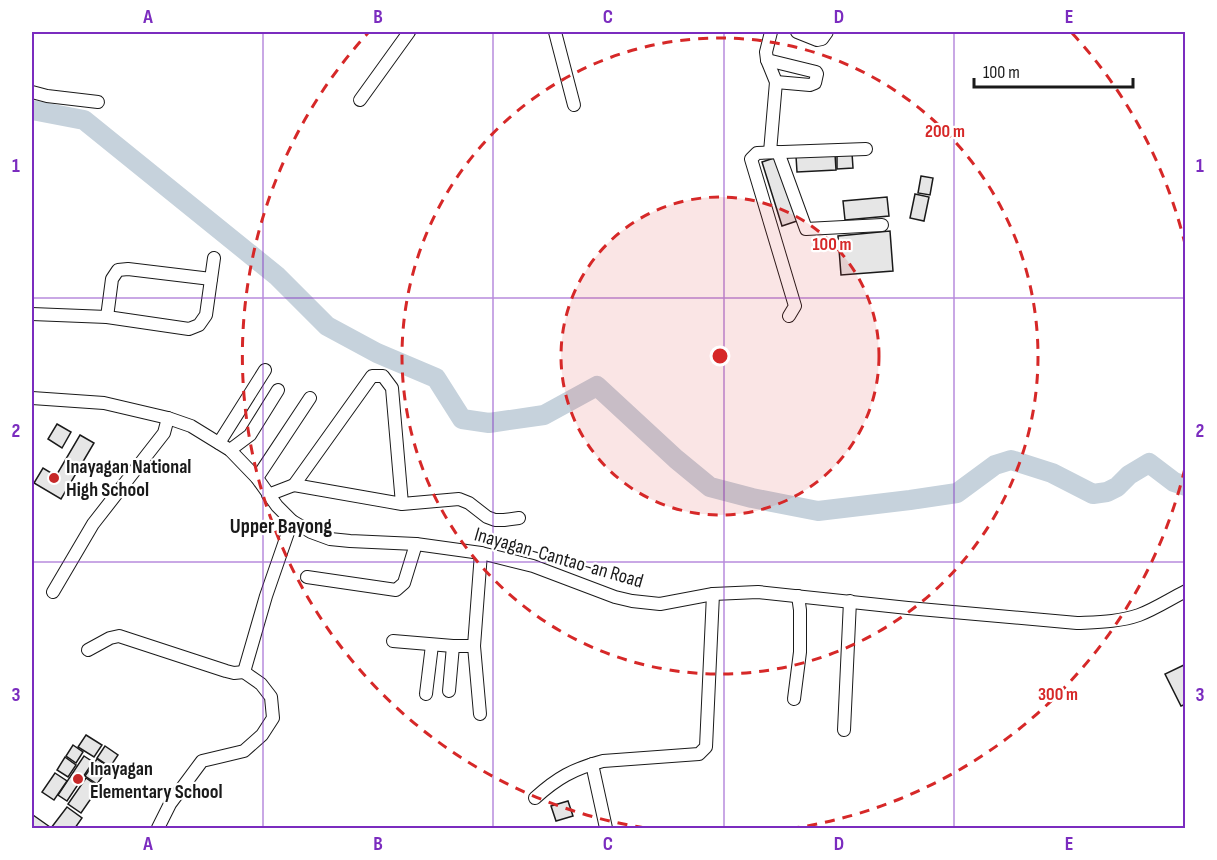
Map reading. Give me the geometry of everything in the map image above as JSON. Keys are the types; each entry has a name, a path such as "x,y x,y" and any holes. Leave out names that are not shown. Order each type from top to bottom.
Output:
{"street":[{"path":"360,99 409,32"},
{"path":"555,32 574,105"},
{"path":"771,32 766,52 776,82 774,152 806,229 882,225"},
{"path":"797,32 817,40 822,39 827,32"},
{"path":"767,60 817,74 815,83 810,85 776,82"},
{"path":"32,92 98,102"},
{"path":"789,316 795,306 751,159 757,153 866,149"},
{"path":"32,314 107,317 189,329 199,325 206,315 214,258"},
{"path":"107,317 112,279 118,270 128,269 211,279"},
{"path":"225,447 265,370"},
{"path":"294,485 372,376 383,376 392,388 402,504"},
{"path":"225,447 250,435 278,390"},
{"name":"Inayagan-Cantao-an Road","path":"32,398 104,402 191,426 225,447 256,478 292,521 311,532 330,539 416,544 481,553 533,566 615,597 632,601 660,604 713,594 758,592 908,608 1101,622 1140,614 1185,591"},
{"path":"256,478 310,398"},
{"path":"53,592 93,524 164,433 168,418"},
{"path":"268,495 294,485 402,504 459,499 495,520 519,518"},
{"path":"244,672 266,596 292,521"},
{"path":"308,577 396,591 404,583 416,544"},
{"path":"480,714 474,646 481,553"},
{"path":"535,798 552,783 592,764 603,761 699,754 706,747 713,594"},
{"path":"794,699 800,652 798,596"},
{"path":"844,730 850,601"},
{"path":"88,650 110,638 119,636 226,672 244,672 261,684 271,697 273,718 262,735 244,751 202,761 170,804 158,828"},
{"path":"393,641 474,646"},
{"path":"426,694 432,645"},
{"path":"449,691 453,646"},
{"path":"592,764 606,828"}],"building":[{"path":"852,153 853,168 837,169 837,154"},
{"path":"835,154 836,170 797,172 796,156"},
{"path":"777,157 797,221 782,226 762,162"},
{"path":"921,176 933,178 930,195 918,193"},
{"path":"915,194 929,197 924,221 910,218"},
{"path":"887,197 889,216 845,220 843,201"},
{"path":"890,231 893,271 841,275 838,236"},
{"path":"57,424 71,432 62,448 48,439"},
{"path":"80,435 94,443 61,499 34,483 43,468 56,476"},
{"path":"1186,664 1186,704 1181,706 1165,674"},
{"path":"86,735 102,745 94,757 78,747"},
{"path":"73,745 83,752 76,763 66,756"},
{"path":"105,746 118,755 110,767 97,758"},
{"path":"84,756 93,762 67,801 58,795"},
{"path":"65,757 76,765 68,777 57,770"},
{"path":"97,759 109,767 97,784 85,776"},
{"path":"55,773 67,781 54,800 42,792"},
{"path":"86,778 99,787 81,813 68,804"},
{"path":"568,801 573,816 556,821 551,806"},
{"path":"67,807 82,818 75,828 51,828"},
{"path":"33,815 50,827 32,828"}],"waterway":[{"path":"32,110 84,120 277,276 327,326 377,353 436,378 462,419 489,423 544,415 597,386 710,487 818,511 957,493 995,465 1011,460 1052,473 1093,494 1107,492 1117,487 1129,475 1149,463 1174,482 1186,486"}],"place":[{"name":"Inayagan National High School","path":"54,478"},
{"name":"Inayagan Elementary School","path":"78,779"}],"district":[{"name":"Upper Bayong","path":"281,526"}]}
